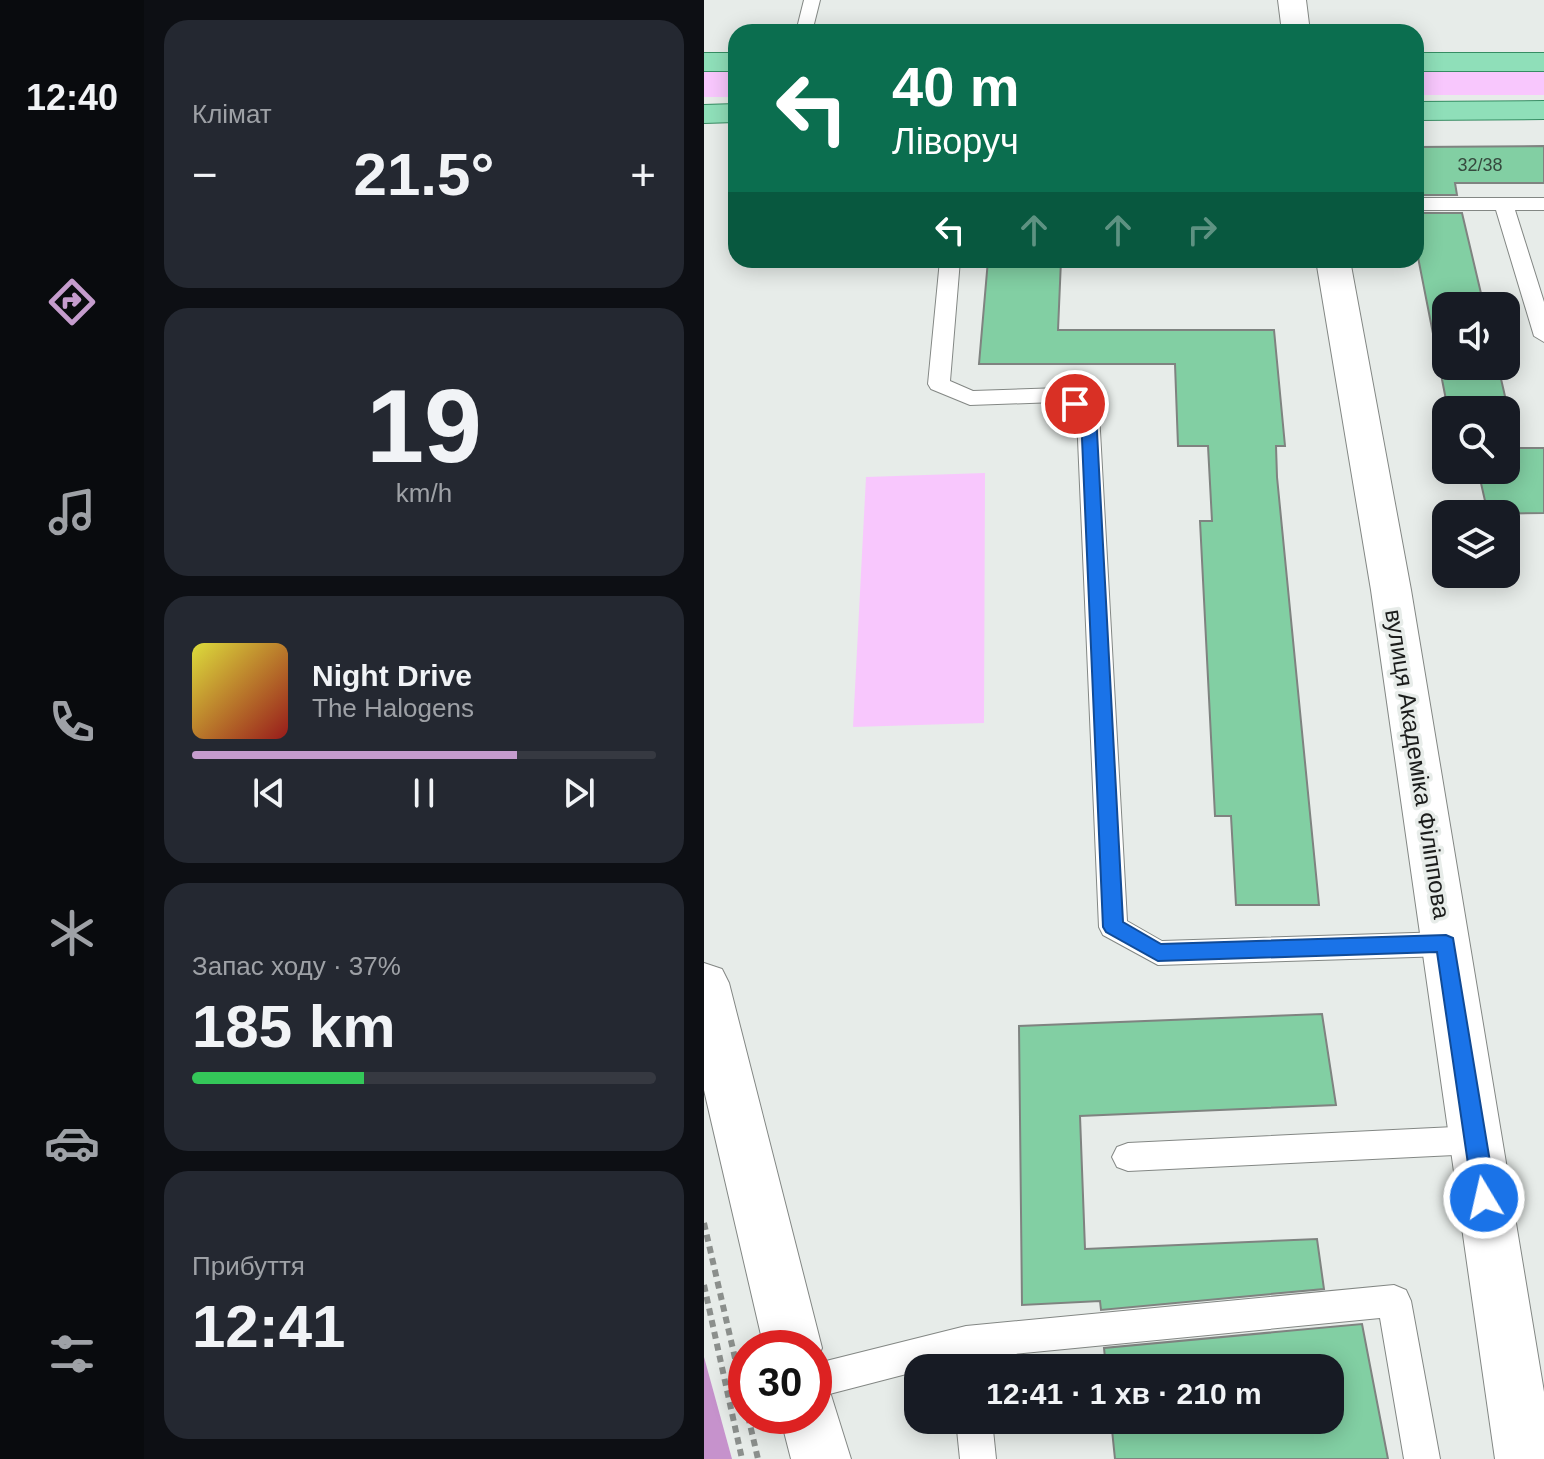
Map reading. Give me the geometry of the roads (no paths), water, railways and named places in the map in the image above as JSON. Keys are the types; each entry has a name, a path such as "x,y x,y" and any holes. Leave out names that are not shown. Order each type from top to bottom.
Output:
{"main road":[{"path":"704,62 728,62"},
{"path":"1424,62 1544,62"},
{"path":"1424,111 1544,110"},
{"path":"704,114 728,113"}],"street":[{"path":"1292,0 1295,24"},
{"name":"вулиця Академіка Філіппова","path":"1334,268 1391,590 1525,1459"},
{"path":"704,983 789,1330"},
{"path":"815,1434 821,1459"}],"lane":[{"path":"806,24 812,0"},
{"path":"1424,204 1544,204"},
{"path":"1504,204 1544,336"},
{"path":"949,268 939,384 970,398 1061,395 1088,413 1113,927 1158,953 1446,944"},
{"path":"1128,1157 1475,1140"},
{"path":"975,1354 1394,1301 1422,1459"},
{"path":"832,1378 904,1366"},
{"path":"975,1434 978,1459"}]}
